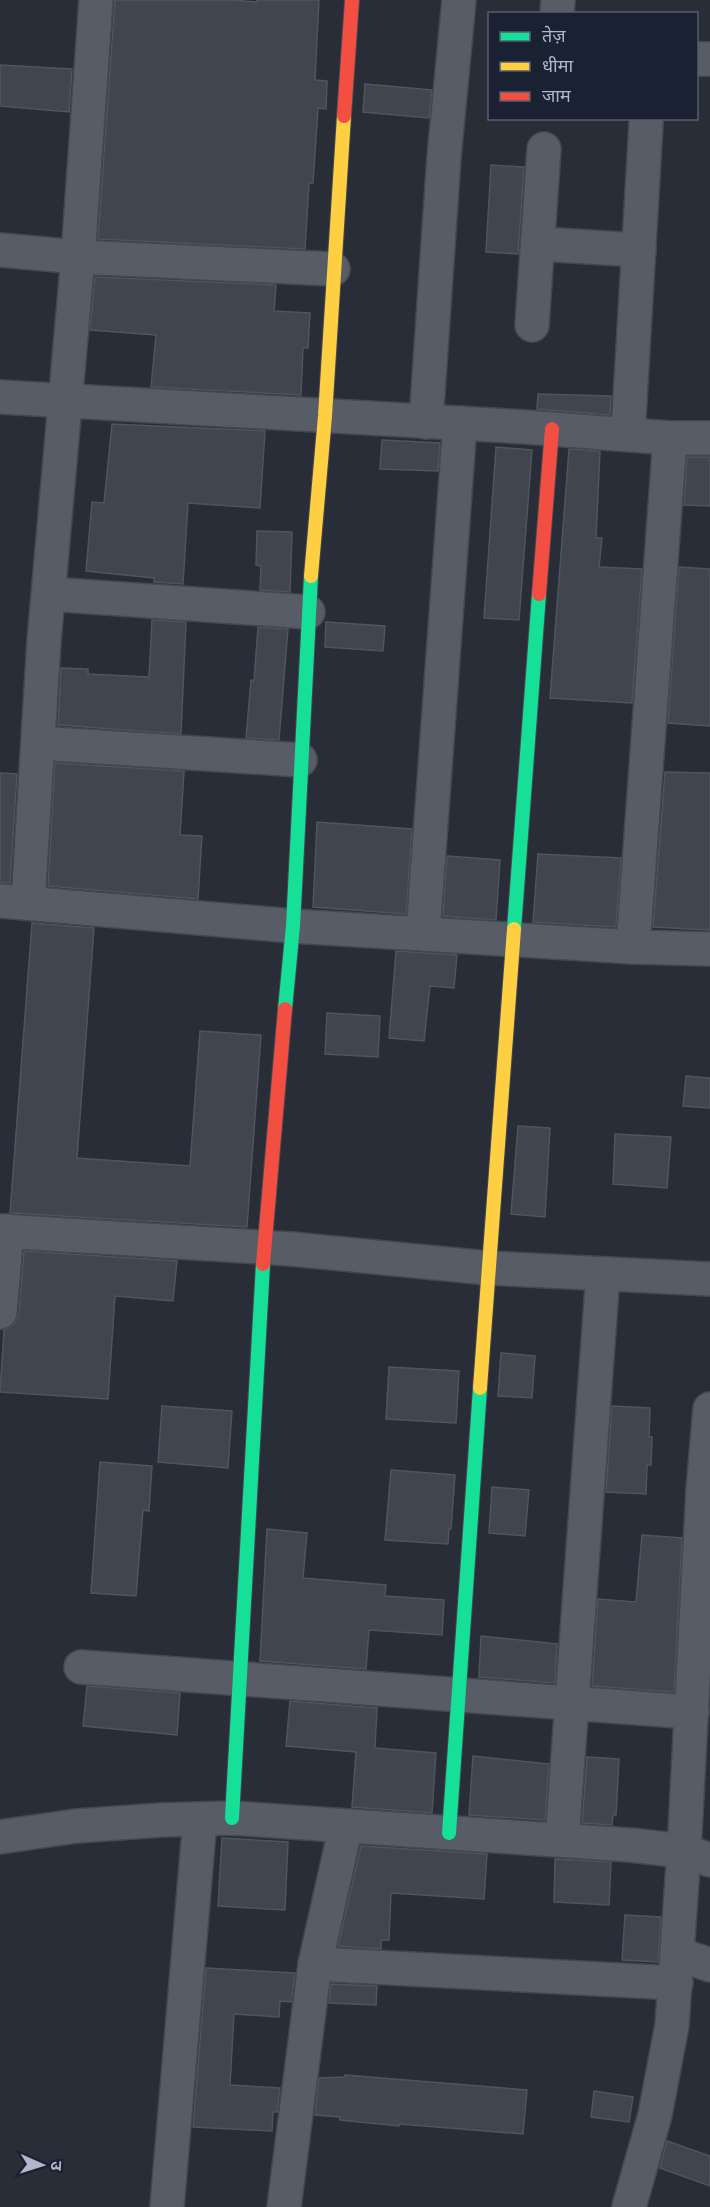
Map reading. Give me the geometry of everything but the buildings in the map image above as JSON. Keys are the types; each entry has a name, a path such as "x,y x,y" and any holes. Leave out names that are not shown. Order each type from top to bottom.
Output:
{"street":[{"path":"96,0 78,256 38,743 14,902 293,926 633,947 710,949"},
{"path":"167,2207 216,1819 240,1679 264,1247 293,926 308,612 325,416 352,0"},
{"path":"426,422 444,157 459,0"},
{"path":"628,434 646,124"},
{"path":"532,324 544,149"},
{"path":"539,244 639,250"},
{"path":"0,250 333,269"},
{"path":"0,397 460,423 670,438 710,438"},
{"path":"423,933 460,423"},
{"path":"449,1833 488,1268 552,429"},
{"path":"633,947 670,438"},
{"path":"49,594 308,612"},
{"path":"38,743 300,760"},
{"path":"0,1312 3,1231 264,1247 488,1268 710,1279"},
{"path":"562,1840 603,1274"},
{"path":"629,2207 642,2165 666,2063 677,1969 697,1855 692,1712 704,1609 710,1409"},
{"path":"81,1667 692,1712"},
{"path":"0,1837 76,1826 216,1819 562,1840 697,1855"},
{"path":"284,2207 315,1964 346,1826"},
{"path":"315,1964 677,1969 710,1965"}],"traffic: fast":[{"path":"285,1009 293,926 311,576"},
{"path":"514,929 539,594"},
{"path":"232,1818 263,1264"},
{"path":"449,1833 480,1388"}],"traffic: slow":[{"path":"311,576 325,416 344,116"},
{"path":"480,1388 514,929"}],"traffic: jam":[{"path":"344,116 352,0"},
{"path":"539,594 552,429"},
{"path":"263,1264 285,1009"}]}
